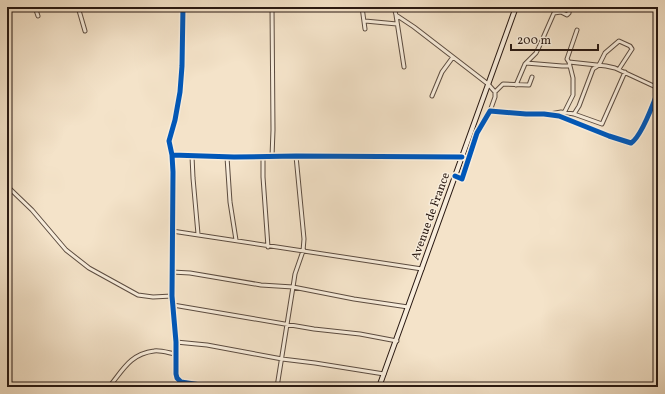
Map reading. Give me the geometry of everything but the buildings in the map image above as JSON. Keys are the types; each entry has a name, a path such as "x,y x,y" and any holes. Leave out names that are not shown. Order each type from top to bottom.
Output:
{"street":[{"path":"35,7 38,16"},
{"path":"78,7 85,31"},
{"path":"183,7 180,92 175,120 169,141 172,155 172,296 176,342 176,374 178,380 214,387"},
{"path":"272,7 272,157"},
{"path":"362,7 365,29"},
{"path":"394,7 404,67"},
{"name":"Avenue de France","path":"379,387 516,7"},
{"path":"516,85 526,63 536,53 554,12 560,12 567,15 570,7"},
{"path":"396,15 488,84 495,92"},
{"path":"365,21 397,24"},
{"path":"564,113 573,95 573,78 570,64 567,59 576,30"},
{"path":"574,114 579,106 593,68 599,65 605,53 620,40 632,49 619,69"},
{"path":"432,96 444,68 453,57"},
{"path":"526,63 562,66 570,64 599,65 619,69 658,89 648,116 637,137 631,142 609,136 559,116 544,114"},
{"path":"490,111 526,114 574,114 602,124 625,72"},
{"path":"455,176 462,179 477,133 490,111 495,97 495,92 503,84 529,86 532,78"},
{"path":"172,155 263,158 296,156 462,157"},
{"path":"192,156 198,234"},
{"path":"277,387 295,274 303,251 304,239 296,156"},
{"path":"227,157 230,202 236,240"},
{"path":"263,158 268,247"},
{"path":"7,186 32,210 66,250 89,268 138,295 172,296"},
{"path":"172,232 198,234 268,247 422,269"},
{"path":"172,272 190,273 261,285 293,288 408,307"},
{"path":"173,305 314,329 360,334 396,341"},
{"path":"176,342 207,345 282,360 315,363 384,374"},
{"path":"110,387 129,362 136,356 155,351 176,354"}],"cycle path":[{"path":"183,7 180,92 175,120 169,141 173,172 172,296 176,342 176,374 177,378 181,382 214,387"},
{"path":"455,176 462,179 477,133 490,111 559,116 631,143 643,127 658,91"},
{"path":"172,155 234,157 462,157"}]}
